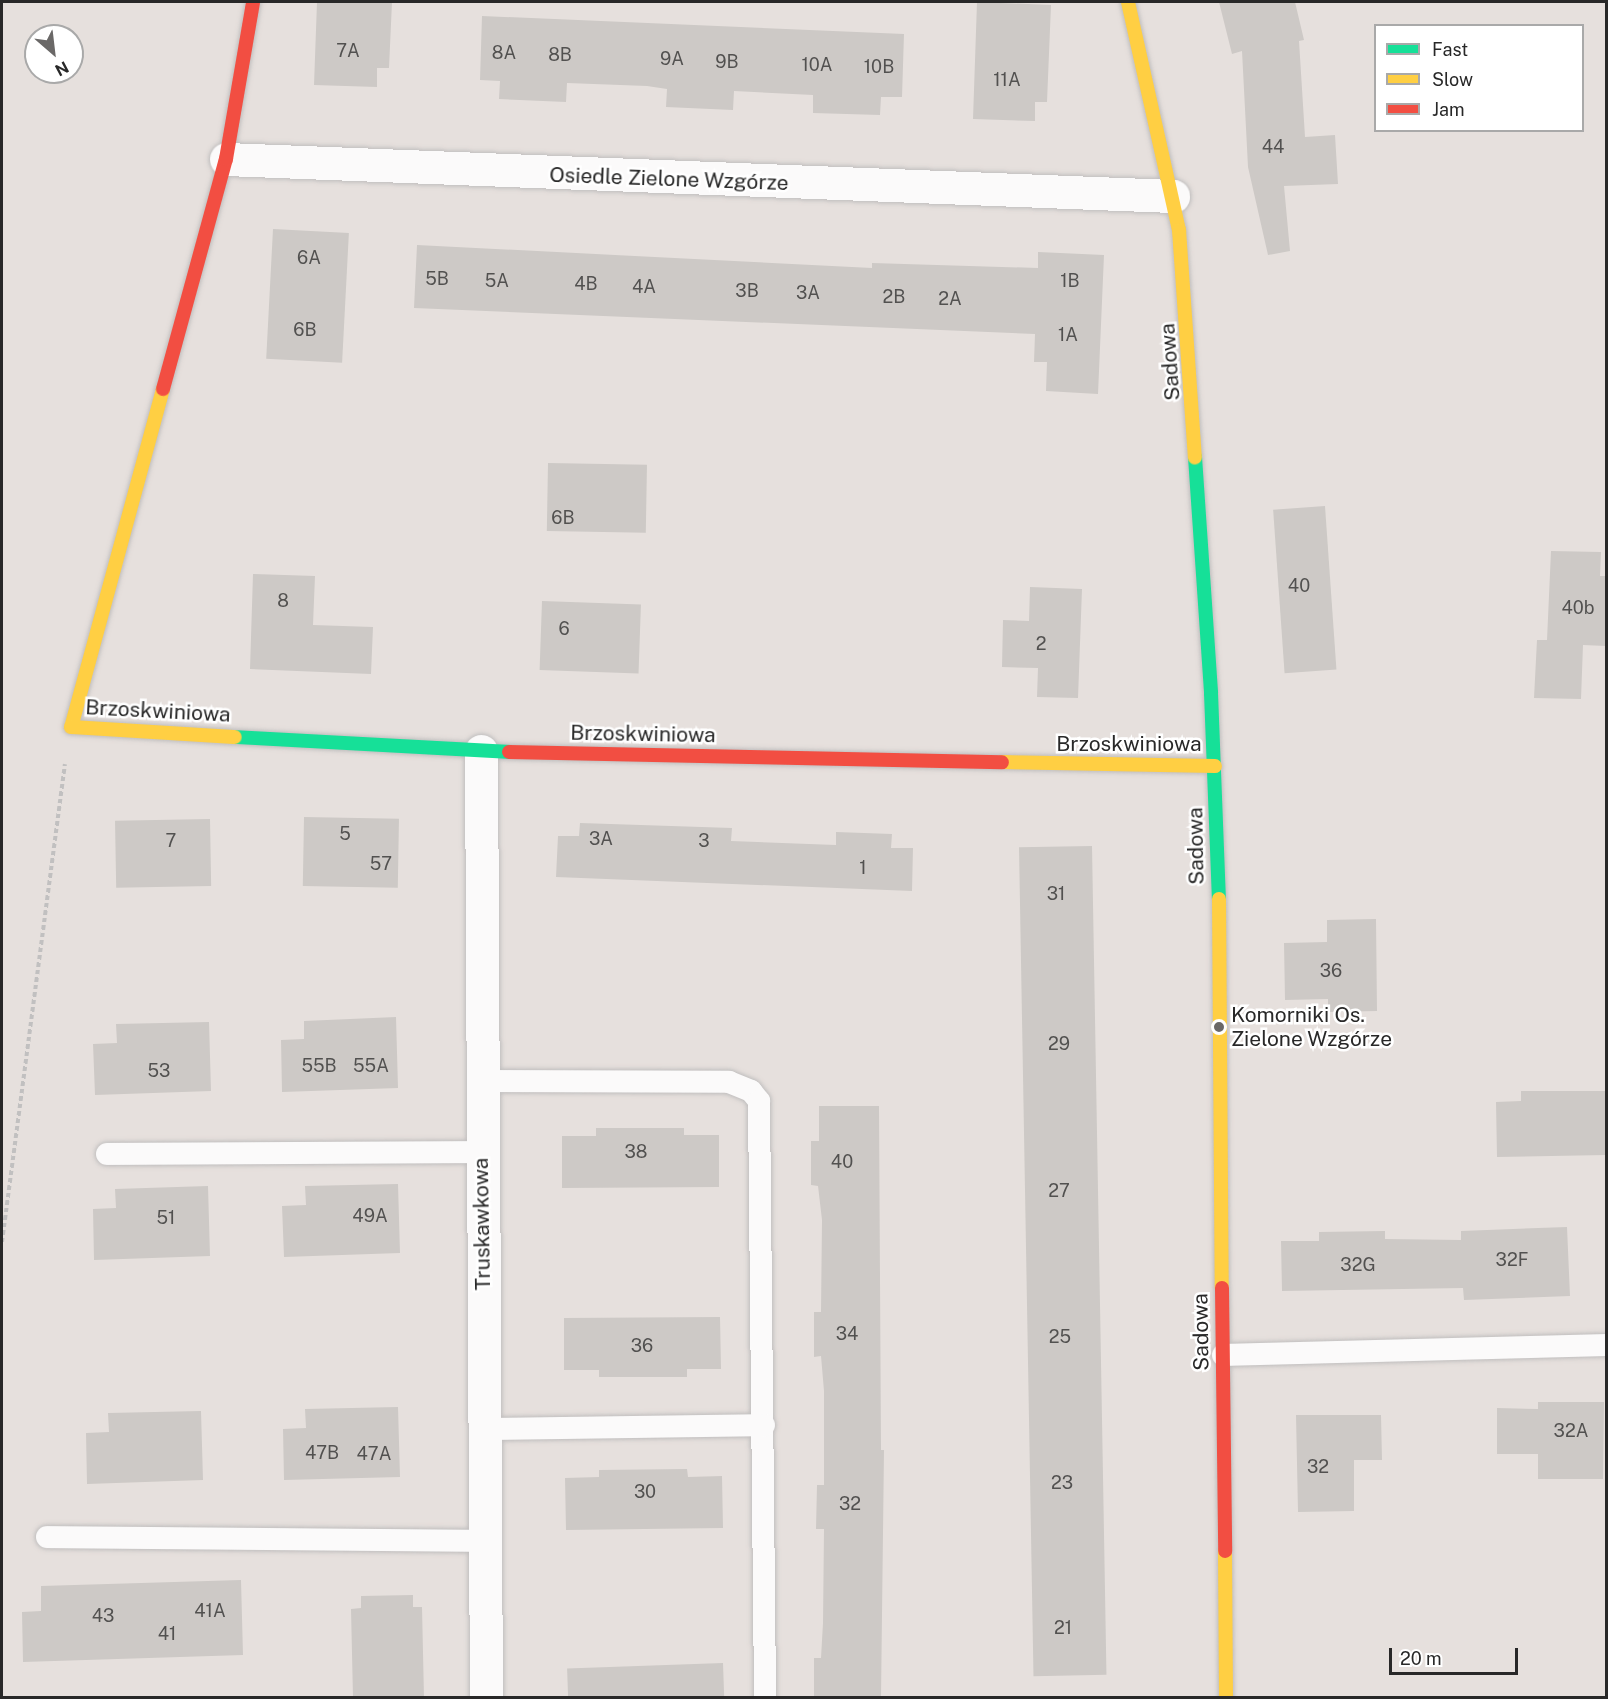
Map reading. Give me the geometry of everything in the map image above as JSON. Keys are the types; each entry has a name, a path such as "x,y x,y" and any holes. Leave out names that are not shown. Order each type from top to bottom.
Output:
{"street":[{"path":"71,727 226,159 253,2"},
{"name":"Sadowa","path":"1128,2 1173,195 1188,317 1215,766 1226,1698"},
{"name":"Osiedle Zielone Wzgórze","path":"226,159 1112,195 1173,195"},
{"name":"Brzoskwiniowa","path":"71,727 481,751 1215,766"},
{"name":"Truskawkowa","path":"481,751 481,1152 486,1698"}],"lane":[{"path":"481,1082 729,1082 751,1091 762,1112 765,1698"},
{"path":"107,1154 481,1152"},
{"path":"1223,1355 1606,1345"},
{"path":"484,1429 764,1425"},
{"path":"47,1537 485,1542"}],"path":[{"path":"2,1242 71,727"}],"building":[{"path":"317,2 392,2 389,68 377,68 377,87 314,85"},
{"path":"977,2 1051,5 1047,102 1035,102 1035,121 973,119"},
{"path":"1219,2 1295,2 1304,40 1299,41 1305,137 1335,135 1338,184 1284,186 1290,251 1268,255 1248,167 1242,51 1232,54"},
{"path":"482,16 904,34 902,97 881,97 880,115 813,113 813,95 734,91 733,110 666,107 667,89 647,86 567,83 566,102 499,99 500,81 480,80"},
{"path":"273,229 349,233 342,363 266,359"},
{"path":"417,245 872,268 872,263 1038,268 1038,252 1104,255 1098,394 1046,391 1047,362 1034,362 1035,334 414,308"},
{"path":"548,463 647,465 646,533 547,531"},
{"path":"1325,506 1336,670 1285,673 1273,510"},
{"path":"1551,551 1601,552 1600,576 1606,576 1606,646 1583,645 1581,699 1534,698 1537,640 1547,640"},
{"path":"253,574 315,576 313,625 373,627 371,674 250,669"},
{"path":"1030,587 1082,589 1078,698 1037,697 1038,668 1002,667 1003,620 1029,621"},
{"path":"542,601 641,604 639,673 540,670"},
{"path":"304,817 399,819 398,888 303,886"},
{"path":"210,819 211,886 116,888 115,821"},
{"path":"580,823 732,828 731,841 836,845 836,832 892,834 891,848 913,848 912,891 556,877 558,836 579,836"},
{"path":"1092,846 1106,1675 1033,1676 1019,847"},
{"path":"1376,919 1377,1011 1328,1012 1328,999 1285,1000 1284,943 1327,942 1327,920"},
{"path":"396,1017 398,1088 282,1092 281,1040 304,1039 304,1021"},
{"path":"209,1022 211,1091 95,1095 93,1044 117,1043 116,1024"},
{"path":"1521,1091 1606,1091 1606,1155 1497,1157 1496,1102 1521,1101"},
{"path":"819,1106 879,1106 881,1450 884,1450 881,1698 814,1698 814,1658 821,1658 824,1529 816,1529 817,1485 824,1485 824,1391 821,1356 814,1357 814,1312 821,1312 822,1220 818,1186 811,1185 811,1141 819,1141"},
{"path":"596,1128 684,1128 684,1135 719,1135 719,1187 562,1188 562,1136 596,1136"},
{"path":"398,1184 400,1253 284,1257 282,1206 306,1205 305,1186"},
{"path":"208,1186 210,1256 94,1260 93,1209 116,1208 115,1189"},
{"path":"1567,1227 1570,1296 1464,1300 1463,1288 1282,1291 1281,1241 1319,1241 1319,1232 1385,1231 1385,1239 1461,1240 1461,1231"},
{"path":"720,1317 721,1369 687,1369 687,1377 599,1377 599,1370 564,1370 564,1318"},
{"path":"1538,1402 1604,1402 1603,1479 1538,1479 1538,1454 1497,1454 1497,1408 1538,1409"},
{"path":"398,1407 400,1477 284,1480 283,1429 306,1428 305,1409"},
{"path":"201,1411 203,1480 87,1484 86,1433 109,1432 108,1413"},
{"path":"1296,1415 1381,1415 1382,1460 1354,1460 1354,1511 1298,1512"},
{"path":"687,1469 688,1477 722,1476 723,1528 566,1530 565,1478 599,1477 599,1470"},
{"path":"241,1580 243,1655 23,1662 22,1612 41,1611 41,1586"},
{"path":"413,1595 413,1607 422,1607 424,1698 353,1698 351,1609 361,1608 361,1596"},
{"path":"723,1663 724,1698 568,1698 567,1668"}],"traffic: fast":[{"path":"1195,457 1211,693 1219,899"},
{"path":"235,737 509,752"}],"traffic: slow":[{"path":"1128,2 1179,230 1195,457"},
{"path":"163,389 71,727 235,737"},
{"path":"1002,762 1215,766"},
{"path":"1219,899 1222,1288"},
{"path":"1225,1551 1226,1698"}],"traffic: jam":[{"path":"163,389 226,159 253,2"},
{"path":"509,752 1002,762"},
{"path":"1222,1288 1225,1551"}],"place":[{"name":"Komorniki Os. Zielone Wzgórze","path":"1219,1027"}]}
